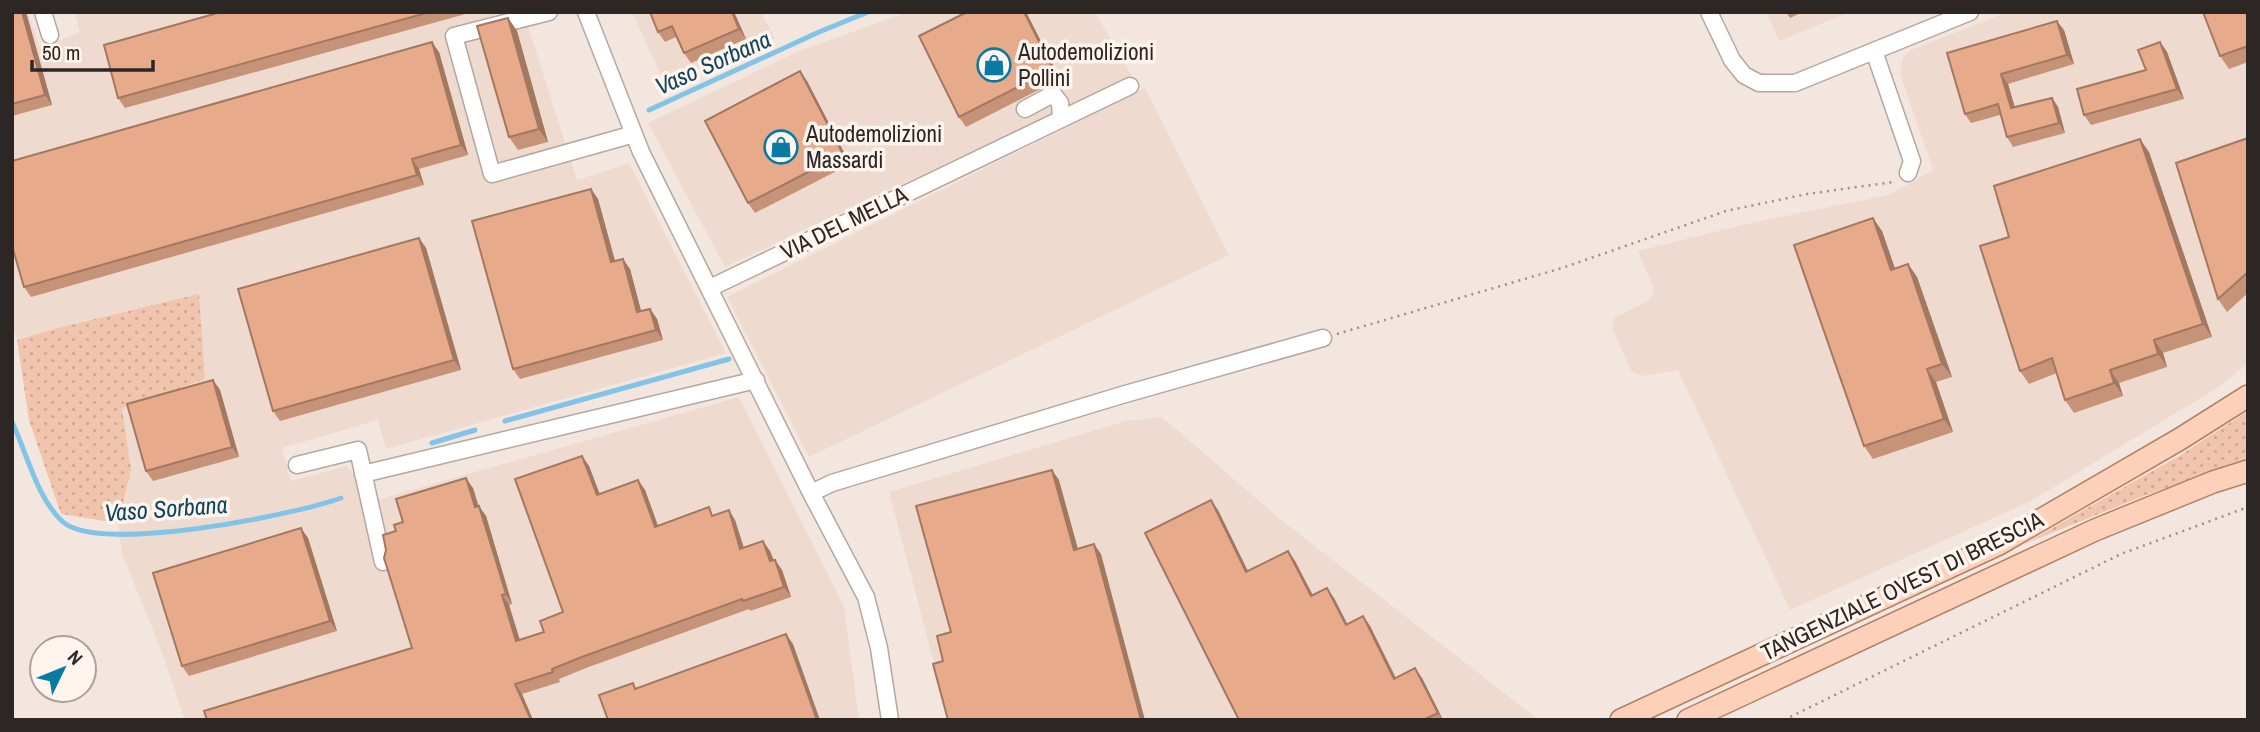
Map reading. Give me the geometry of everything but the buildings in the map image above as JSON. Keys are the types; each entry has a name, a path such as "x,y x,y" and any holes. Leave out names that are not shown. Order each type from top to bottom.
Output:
{"main road":[{"name":"TANGENZIALE OVEST DI BRESCIA","path":"1621,720 1999,544 2180,439 2248,396"},
{"name":"TANGENZIALE OVEST DI BRESCIA","path":"1688,720 2095,530 2213,482 2248,471"}],"street":[{"path":"43,12 50,35"},
{"path":"549,12 454,36 492,174 634,134"},
{"path":"586,12 641,152 811,493 866,597 879,648 890,720"},
{"path":"1709,12 1732,60 1744,75 1759,83 1795,83 1874,51 1934,19 1970,12"},
{"path":"1874,51 1912,161 1908,173"},
{"name":"VIA DEL MELLA","path":"709,288 1130,86"},
{"path":"1025,109 1053,94 1060,103 1060,119"},
{"path":"811,493 832,483 1122,395 1323,338"},
{"path":"363,474 756,380"},
{"path":"297,465 358,450 383,562"},
{"path":"885,694 898,720"}],"path":[{"path":"1323,338 1562,268 1726,211 1807,194 1893,182 1908,173"},
{"path":"1784,720 2122,554 2248,507"}],"shaded area":[{"path":"12,12 28,12 40,48 80,32 74,12 501,12 506,28 526,20 577,180 629,163 726,353 386,449 378,420 282,448 291,481 346,466 380,499 739,397 844,606 859,720 185,720 160,647 122,554 118,523 131,470 121,407 205,379 199,295 17,340 12,325"},
{"path":"632,12 761,12 775,39 667,89"},
{"path":"908,12 1095,12 1132,76 725,267 648,123 799,51"},
{"path":"1766,12 1850,12 1779,41"},
{"path":"2007,12 2248,12 2248,363 2220,386 2031,501 1790,610 1678,370 1642,376 1631,371 1612,328 1614,318 1646,302 1655,292 1638,251 1751,223 1889,195 1933,170 1900,73 1903,58 1911,50"},
{"path":"1145,88 1229,255 809,457 727,297"},
{"path":"199,294 205,379 122,408 131,470 118,523 61,514 29,420 17,340"},
{"path":"2248,411 2248,461 2146,495 2024,544 2179,456"},
{"path":"1162,417 1280,519 1539,720 949,720 889,492 1126,421"}],"waterway":[{"name":"Vaso Sorbana","path":"649,110 868,12"},
{"name":"Vaso Sorbana","path":"505,421 729,359"},
{"name":"Vaso Sorbana","path":"12,422 46,501 63,522 84,531 115,534 155,533 198,528 242,522 341,498"},
{"name":"Vaso Sorbana","path":"432,443 475,430"}],"place":[{"name":"Autodemolizioni Pollini","path":"994,65"},
{"name":"Autodemolizioni Massardi","path":"781,147"}]}
